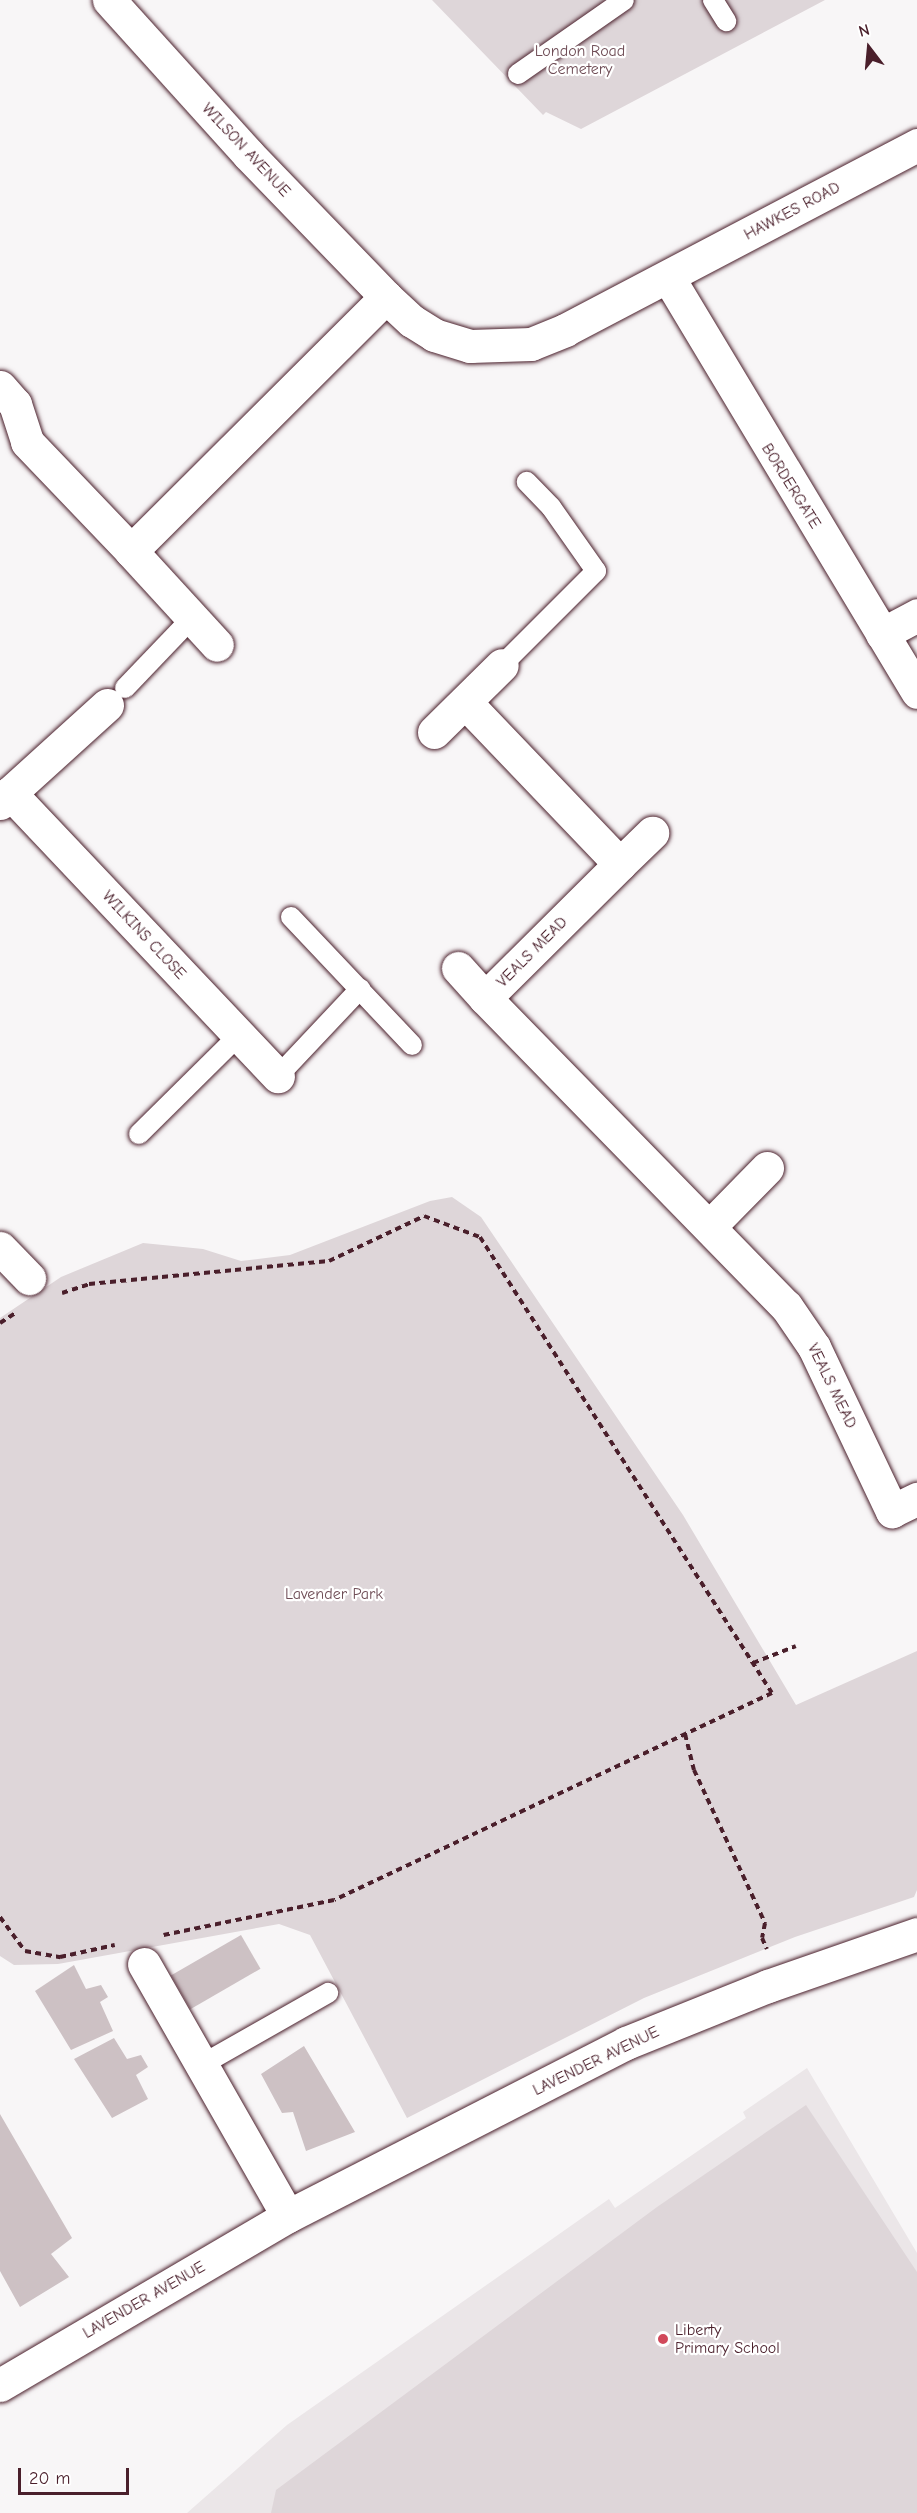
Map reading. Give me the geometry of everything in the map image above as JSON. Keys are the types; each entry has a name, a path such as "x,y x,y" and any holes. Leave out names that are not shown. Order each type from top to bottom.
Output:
{"street":[{"name":"WILSON AVENUE","path":"109,0 248,154 386,297 412,321 434,335 470,346 501,348 531,344 668,277"},
{"name":"HAWKES ROAD","path":"668,277 917,145"},
{"name":"BORDERGATE","path":"668,277 917,692"},
{"path":"131,551 386,297"},
{"path":"0,387 15,404 27,442 217,645"},
{"path":"882,634 917,615"},
{"path":"434,732 502,665"},
{"name":"WILKINS CLOSE","path":"116,696 5,798 278,1076"},
{"path":"465,702 620,864"},
{"name":"VEALS MEAD","path":"652,833 485,998 711,1225 786,1306 814,1347 892,1511 917,1499"},
{"path":"458,968 485,998"},
{"path":"711,1225 767,1168"},
{"path":"0,1248 42,1287"},
{"name":"LAVENDER AVENUE","path":"3,2377 288,2216 626,2043 780,1982 917,1934"},
{"path":"148,1951 203,2064 288,2216"}],"lane":[{"path":"518,74 624,0"},
{"path":"712,0 726,21"},
{"path":"502,665 596,571 551,507 527,482"},
{"path":"116,696 191,619"},
{"path":"291,917 412,1045"},
{"path":"278,1076 360,990"},
{"path":"139,1134 239,1035"},
{"path":"203,2064 328,1993"}],"path":[{"path":"42,1287 329,1261 424,1216 480,1237 772,1693 334,1900 148,1951"},
{"path":"0,1323 19,1310"},
{"path":"753,1663 796,1646"},
{"path":"685,1734 694,1770 765,1923 762,1938 780,1982"},
{"path":"0,1917 25,1951 60,1957 117,1945"}],"shaded area":[{"name":"Liberty Primary School","path":"807,2068 917,2253 917,2513 187,2513 287,2425 609,2199 615,2208 746,2118 743,2112"}],"green space":[{"name":"London Road Cemetery","path":"432,0 825,0 581,129 546,112 543,115"},
{"name":"Lavender Park","path":"452,1197 481,1217 683,1515 796,1705 917,1651 917,1890 914,1897 795,1937 644,1998 407,2118 310,1935 279,1924 58,1964 14,1965 0,1956 0,1318 61,1277 143,1243 203,1249 241,1261 290,1255 430,1201"},
{"name":"Liberty Primary School","path":"806,2105 917,2272 917,2513 271,2513 276,2490 657,2207"}],"building":[{"path":"241,1935 260,1969 190,2009 171,1975"},
{"path":"74,1965 86,1989 101,1985 108,1997 100,2002 113,2031 71,2050 35,1991"},
{"path":"114,2038 127,2059 141,2055 148,2067 136,2075 148,2099 112,2118 74,2059"},
{"path":"304,2046 355,2132 306,2151 293,2112 282,2113 261,2074"},
{"path":"0,2114 72,2238 51,2254 69,2277 20,2307 0,2271"}],"place":[{"name":"Liberty Primary School","path":"663,2339"}]}
